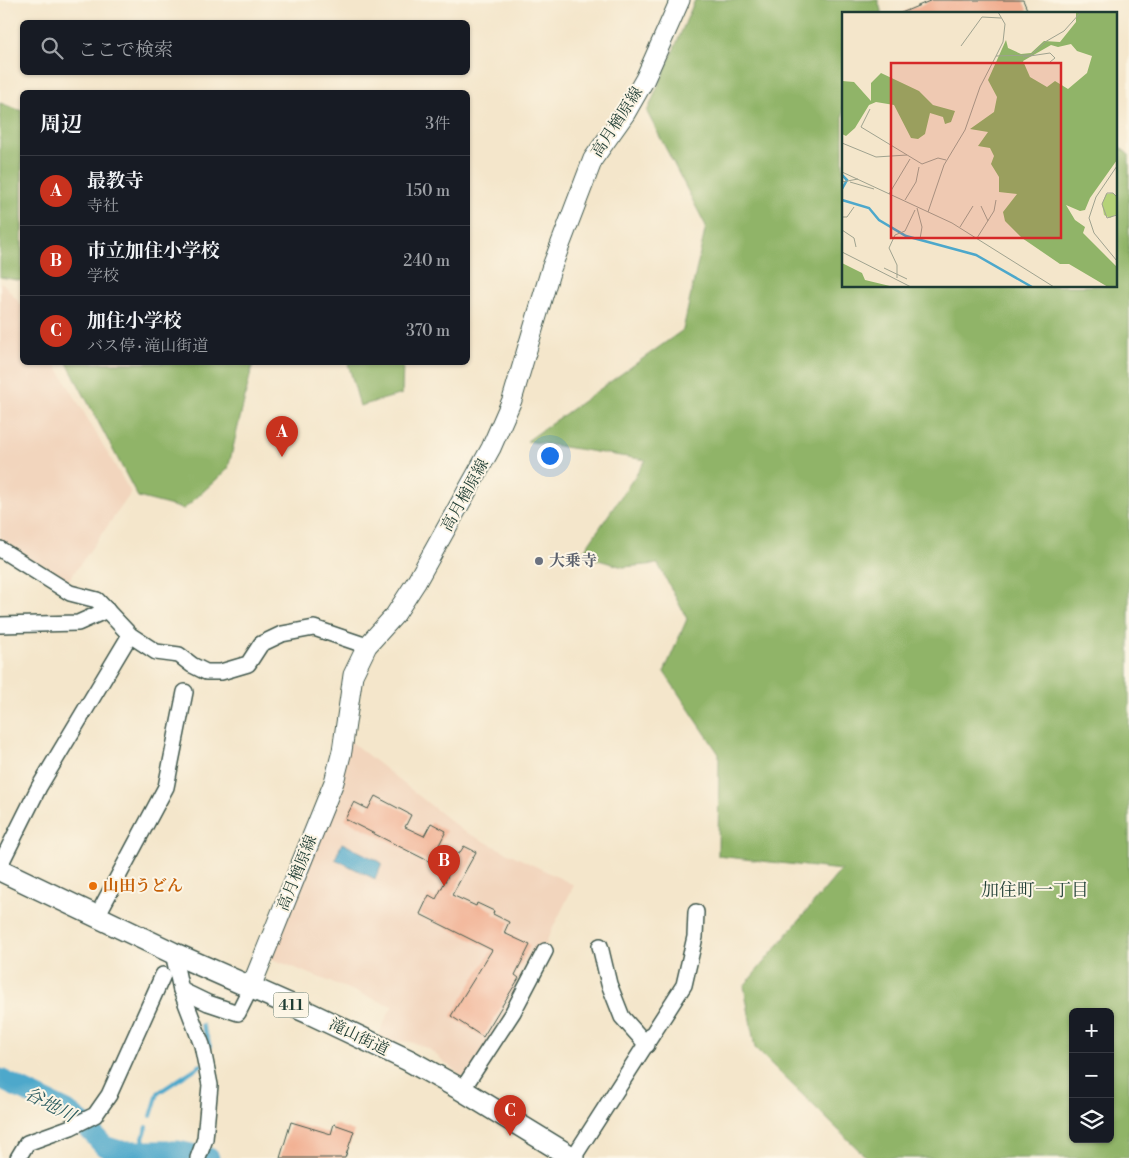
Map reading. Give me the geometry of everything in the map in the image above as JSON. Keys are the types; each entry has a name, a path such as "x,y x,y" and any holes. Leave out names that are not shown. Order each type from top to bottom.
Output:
{"highway":[{"name":"滝山街道","path":"0,870 173,953 408,1060 462,1090 573,1158"}],"main road":[{"name":"高月楢原線","path":"251,987 334,782 342,751 353,675 367,646 395,614 417,581 491,448 512,400 551,270 593,159 625,114 641,86 680,0"}],"street":[{"path":"0,549 70,593 97,600 130,635 156,652 179,655 192,665 206,672 221,672 248,664 261,644 282,634 314,628 367,646"},
{"path":"0,625 78,623 108,610"},
{"path":"0,865 39,787 130,635"},
{"path":"97,916 166,787 185,692"},
{"path":"573,1158 684,985 695,937 696,912"},
{"path":"600,946 609,984 622,1017 646,1045"},
{"path":"462,1090 513,1012 545,951"},
{"path":"173,953 181,990 202,1045 210,1085 205,1138 200,1152"},
{"path":"18,1158 27,1143 71,1127 95,1115 109,1095 164,974"},
{"path":"181,990 208,1003 238,1013 251,987"}],"shaded area":[{"path":"0,283 3,283 20,304 20,365 56,365 131,493 63,588 0,549"},
{"path":"350,741 463,831 574,885 547,940 545,951 467,1081 429,1049 411,1042 376,1040 392,1006 267,957"}],"green space":[{"path":"695,0 878,0 881,12 842,12 842,288 1116,288 1116,144 1129,155 1129,1158 867,1158 755,1048 744,986 841,870 718,856 719,754 664,672 687,619 658,564 623,567 581,555 646,460 527,441 683,330 706,226 647,112"},
{"path":"0,103 20,110 20,281 0,277"},
{"path":"68,365 253,365 228,469 184,509 138,497"},
{"path":"349,365 403,365 402,394 360,406"}],"water":[{"path":"342,843 382,863 375,879 335,859"}],"building":[{"path":"932,0 1023,0 1028,12 904,12"},
{"path":"375,796 411,815 405,827 424,836 431,823 446,831 439,845 459,854 464,846 476,852 452,895 476,906 477,903 494,911 493,914 509,922 504,933 530,945 515,975 519,978 483,1037 451,1016 492,950 420,914 429,895 436,899 450,872 345,819 354,802 368,809"},
{"path":"291,1122 331,1134 334,1124 354,1131 345,1158 280,1158"}],"waterway":[{"path":"202,1025 210,1047"},
{"path":"151,1116 158,1093 201,1065"},
{"name":"谷地川","path":"0,1079 67,1111 85,1125 104,1146 120,1151 178,1151 209,1158"},
{"path":"147,1127 143,1138 147,1151"}],"place":[{"name":"最教寺","path":"282,457"},
{"name":"大乗寺","path":"539,561"},
{"name":"山田うどん","path":"93,886"},
{"name":"市立加住小学校","path":"444,886"},
{"name":"加住小学校","path":"510,1136"}],"district":[{"name":"加住町一丁目","path":"1035,890"}]}
